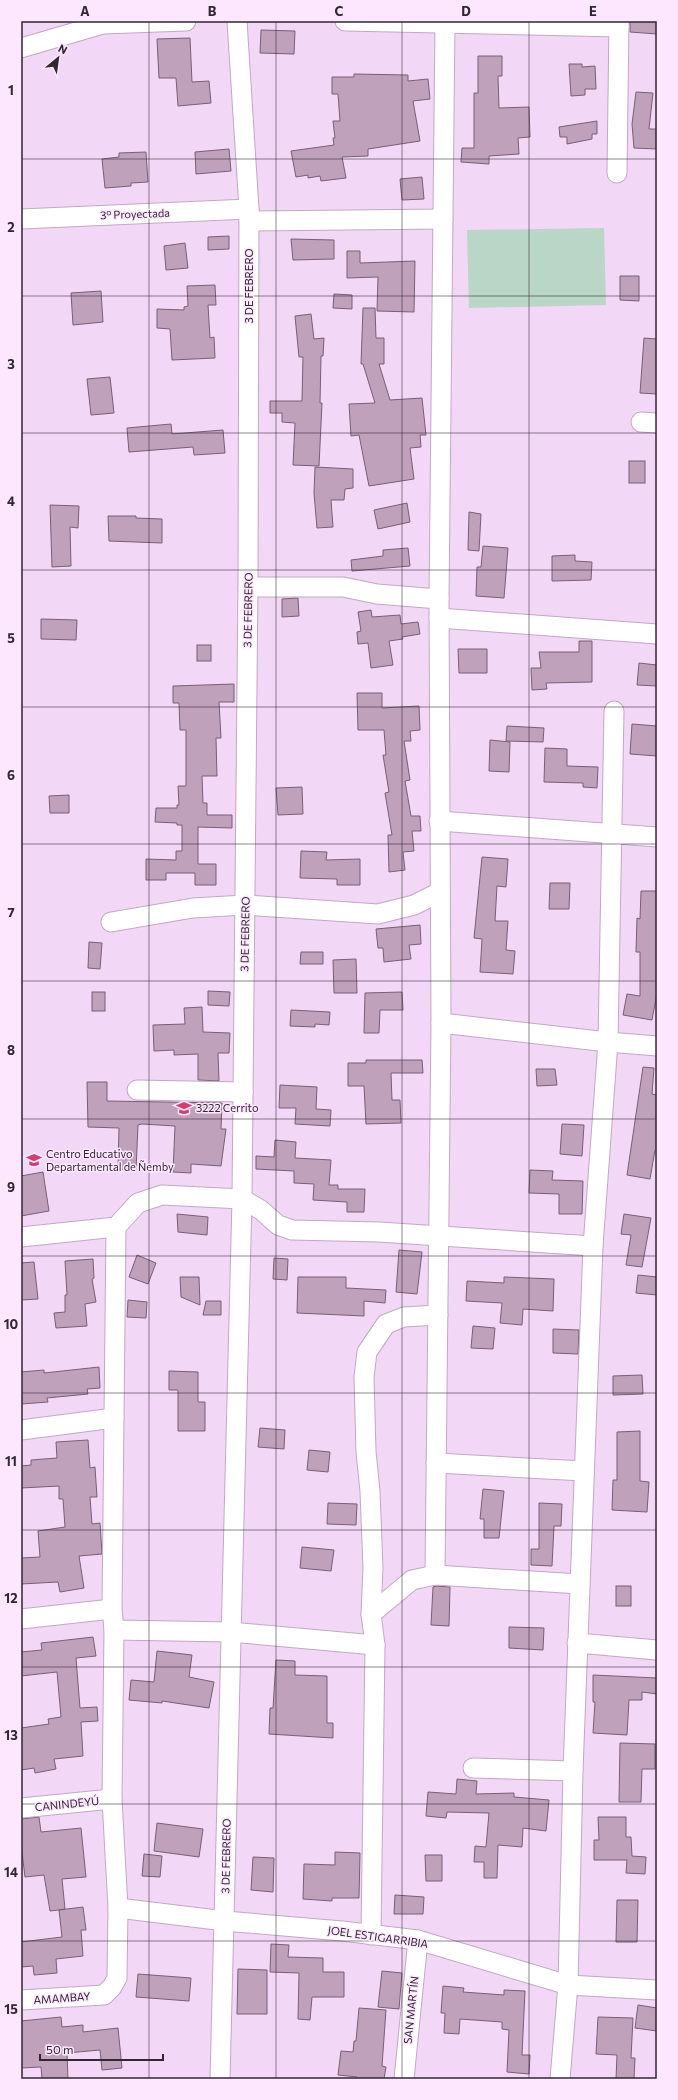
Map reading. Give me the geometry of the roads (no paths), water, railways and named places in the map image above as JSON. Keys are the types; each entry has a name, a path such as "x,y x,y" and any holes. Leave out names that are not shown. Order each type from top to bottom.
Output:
{"street":[{"path":"21,48 79,26 103,23 186,21"},
{"name":"3 DE FEBRERO","path":"220,2079 242,1199 248,587 249,215 237,21"},
{"path":"345,21 619,24 617,173"},
{"path":"435,1574 442,1023 439,820 439,608 445,22"},
{"name":"3º Proyectada","path":"21,219 249,215 443,219"},
{"path":"248,587 343,588 439,608 657,634"},
{"path":"560,2079 568,1985 577,1643 594,1246 608,1042 614,711"},
{"path":"439,820 657,837"},
{"path":"111,922 193,908 245,905 378,914 414,905 440,892"},
{"path":"442,1023 608,1042 657,1046"},
{"path":"136,1090 243,1092"},
{"path":"21,1237 116,1227 138,1203 162,1196 242,1199 261,1210 278,1225 292,1230 439,1236 594,1246"},
{"path":"116,1227 112,1609 114,1630 112,1799 118,1908"},
{"path":"372,1935 375,1645 371,1614 373,1568 370,1491 366,1452 364,1377 367,1352 386,1324 404,1317 438,1315"},
{"path":"21,1430 114,1418"},
{"path":"436,1462 584,1471"},
{"path":"371,1614 412,1580 435,1574 580,1584"},
{"path":"21,1619 112,1609"},
{"path":"114,1630 230,1632 375,1645"},
{"path":"577,1643 657,1650"},
{"path":"473,1768 573,1771"},
{"name":"CANINDEYÚ","path":"21,1808 112,1799"},
{"name":"JOEL ESTIGARRIBIA","path":"118,1908 224,1922 418,1940 568,1985 657,1990"},
{"name":"AMAMBAY","path":"21,2000 104,1995 112,1987 117,1978 118,1908"},
{"name":"SAN MARTÍN","path":"404,2079 418,1940"}],"place":[{"name":"3222 Cerrito","path":"184,1108"},
{"name":"Centro Educativo Departamental de Ñemby","path":"34,1160"}]}
